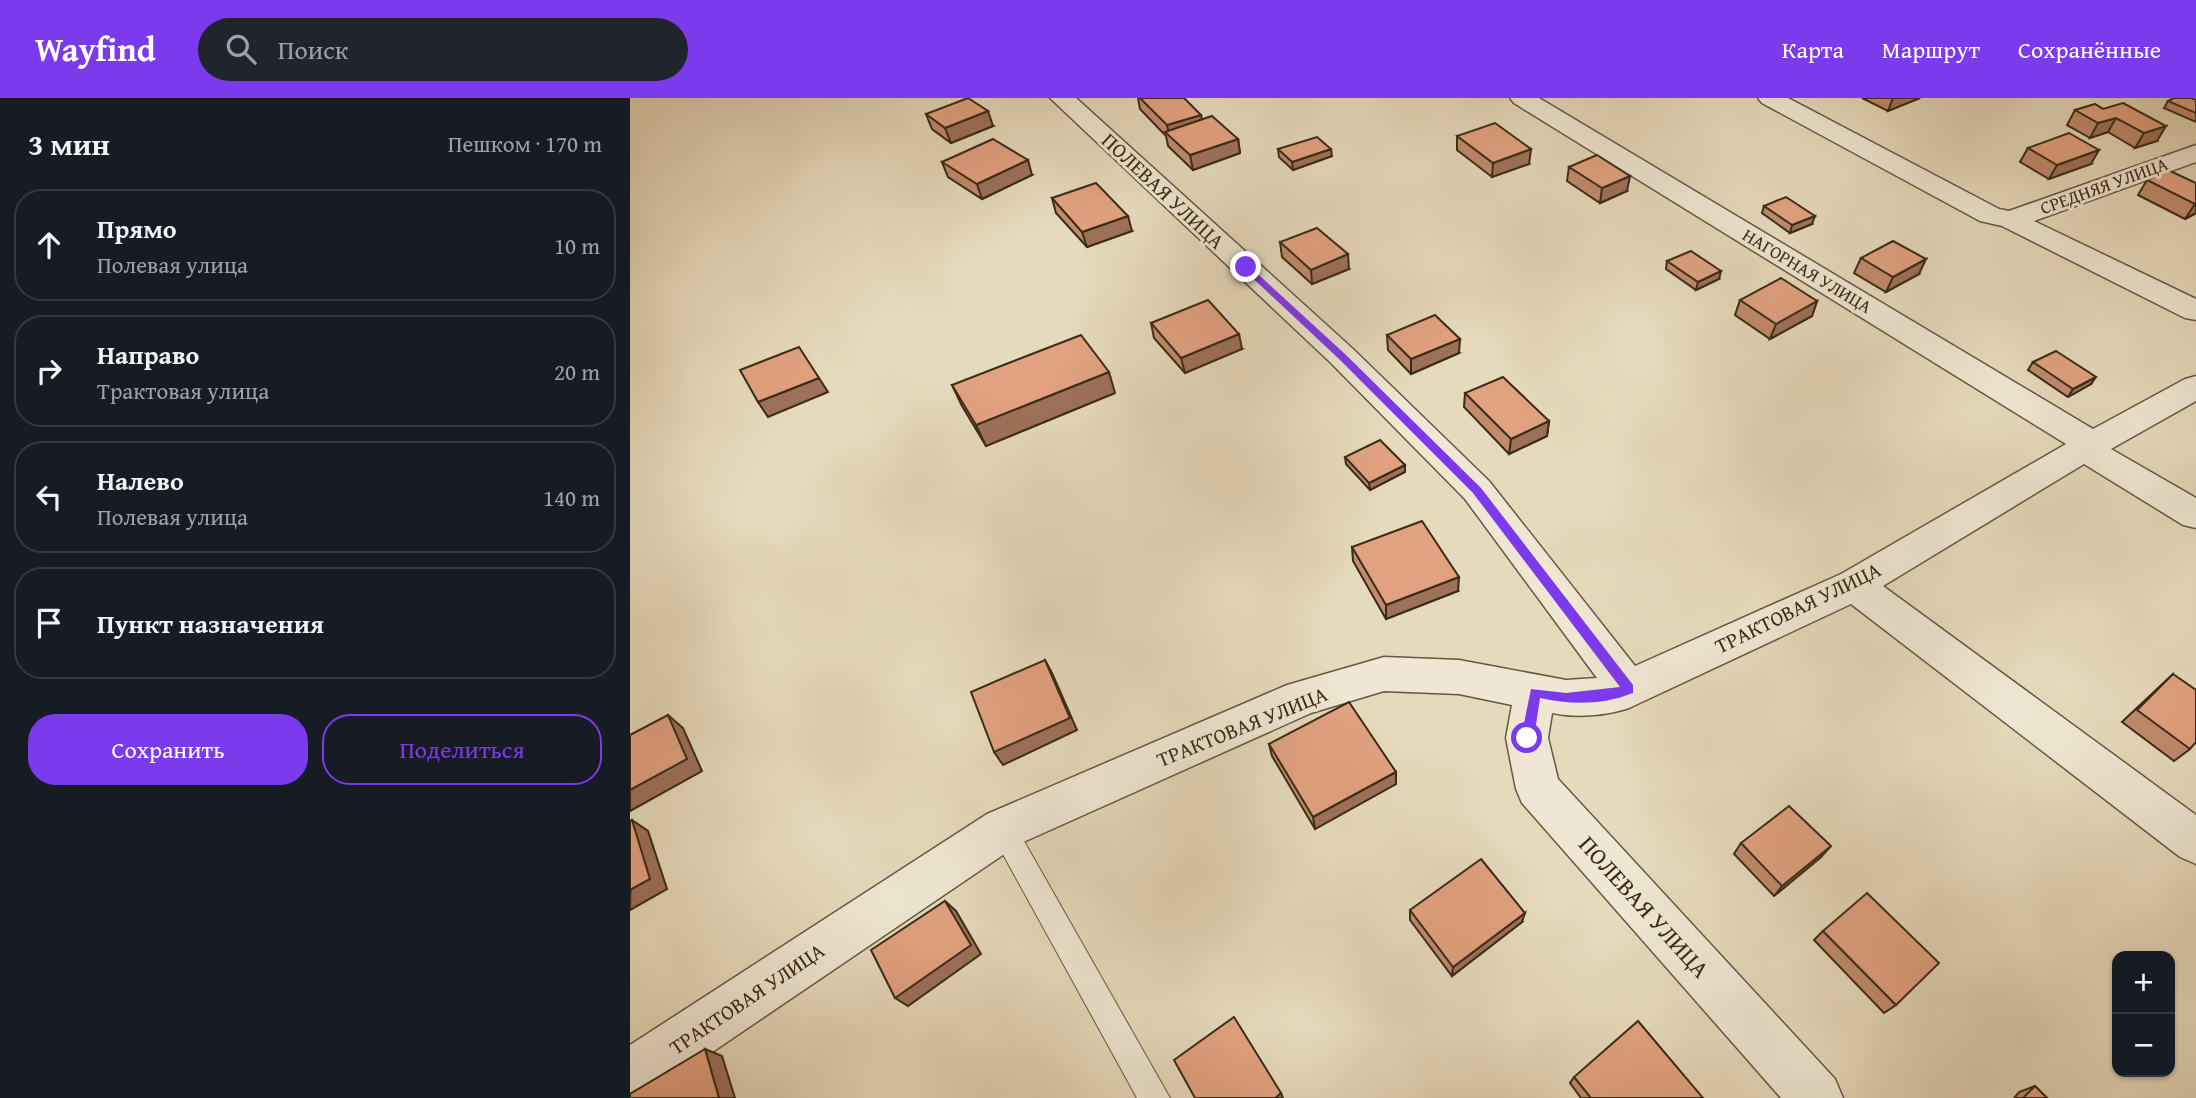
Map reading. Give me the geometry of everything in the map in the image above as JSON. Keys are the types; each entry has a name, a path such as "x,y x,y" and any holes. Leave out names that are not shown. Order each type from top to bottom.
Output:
{"street":[{"name":"ПОЛЕВАЯ УЛИЦА","path":"1062,98 1342,356 1477,490 1629,689"},
{"name":"НАГОРНАЯ УЛИЦА","path":"1522,98 2196,515"},
{"path":"1777,99 1990,215 2011,220 2196,311"},
{"name":"СРЕДНЯЯ УЛИЦА","path":"2011,220 2196,153"},
{"name":"ТРАКТОВАЯ УЛИЦА","path":"630,1076 1003,829 1302,698 1384,674 1459,677 1566,698 1614,695 1854,584 2196,387"},
{"path":"1854,584 2196,842"},
{"name":"ПОЛЕВАЯ УЛИЦА","path":"1535,692 1527,738 1538,789 1816,1098"}],"lane":[{"path":"1003,829 1154,1098"}],"building":[{"path":"968,98 988,111 945,128 926,114"},
{"path":"1140,98 1184,98 1201,115 1167,125"},
{"path":"2174,98 2196,100 2196,113 2168,101"},
{"path":"2123,103 2166,126 2144,133 2116,118 2098,123 2075,110 2095,104 2103,109"},
{"path":"1212,116 1238,139 1190,155 1165,132"},
{"path":"1495,123 1531,149 1493,163 1457,136"},
{"path":"2069,133 2099,150 2057,165 2028,148"},
{"path":"1317,137 1331,149 1292,162 1278,149"},
{"path":"993,139 1028,160 977,184 942,162"},
{"path":"1597,155 1630,176 1602,188 1569,167"},
{"path":"2168,170 2196,183 2195,204 2147,180"},
{"path":"1096,183 1128,216 1082,232 1052,198"},
{"path":"1786,197 1815,216 1792,225 1764,206"},
{"path":"1317,228 1348,254 1311,270 1280,242"},
{"path":"1893,241 1926,259 1893,277 1861,258"},
{"path":"1691,251 1721,271 1698,282 1667,261"},
{"path":"1781,278 1817,301 1776,324 1740,300"},
{"path":"1208,300 1239,334 1181,358 1151,323"},
{"path":"1435,315 1460,339 1411,359 1387,335"},
{"path":"1081,335 1109,372 976,425 952,385"},
{"path":"799,347 819,378 758,402 740,370"},
{"path":"2056,351 2096,377 2073,389 2033,362"},
{"path":"1503,377 1549,421 1511,439 1465,393"},
{"path":"1380,440 1405,465 1369,483 1345,457"},
{"path":"1422,521 1459,577 1386,605 1352,547"},
{"path":"1045,660 1070,718 994,752 971,692"},
{"path":"2173,674 2196,690 2196,742 2190,749 2137,710"},
{"path":"1349,702 1396,772 1313,817 1269,744"},
{"path":"668,715 687,759 630,790 630,735"},
{"path":"1789,806 1831,846 1782,886 1741,843"},
{"path":"632,820 650,879 630,890 630,821"},
{"path":"1481,859 1525,913 1453,967 1410,910"},
{"path":"1867,893 1939,963 1896,1005 1823,931"},
{"path":"945,901 971,945 895,998 871,950"},
{"path":"1234,1017 1281,1093 1275,1098 1195,1098 1174,1060"},
{"path":"1638,1021 1703,1098 1591,1098 1574,1077"},
{"path":"705,1049 719,1098 630,1098 630,1094"},
{"path":"2035,1086 2047,1098 2023,1098"}],"route":[{"path":"1246,267 1342,356 1477,490 1629,689 1614,695 1566,698 1535,692 1527,738"}]}
